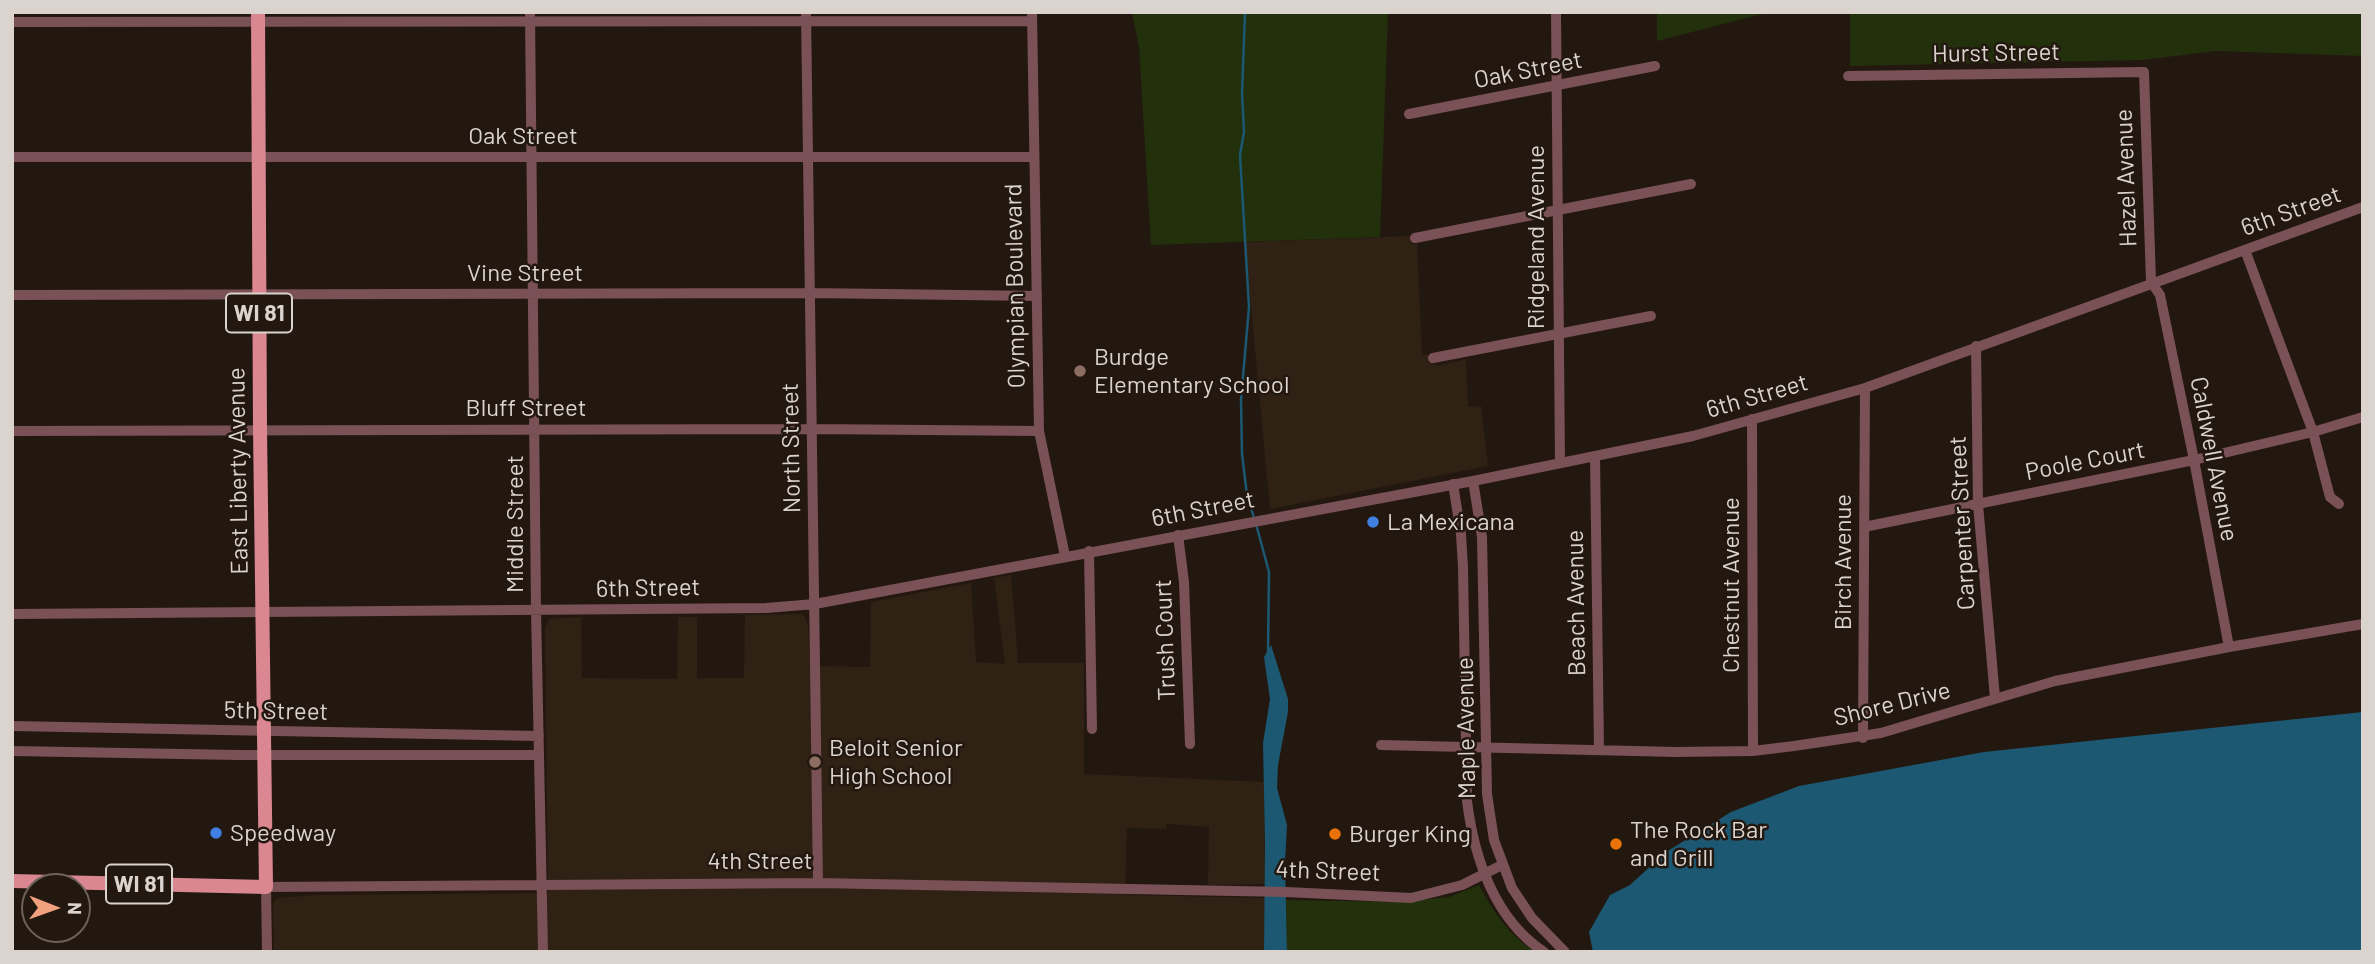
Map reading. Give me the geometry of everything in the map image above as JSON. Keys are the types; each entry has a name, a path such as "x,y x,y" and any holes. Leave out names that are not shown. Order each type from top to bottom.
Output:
{"main road":[{"name":"East Liberty Avenue","path":"258,17 266,887"},
{"name":"4th Street","path":"12,881 266,887"}],"street":[{"name":"Ridgeland Avenue","path":"1556,12 1560,462"},
{"path":"12,22 258,17 1032,17"},
{"name":"Middle Street","path":"530,17 536,610 543,952"},
{"name":"North Street","path":"807,17 818,883"},
{"name":"Olympian Boulevard","path":"1032,17 1039,431 1065,556"},
{"name":"Oak Street","path":"1409,114 1655,66"},
{"name":"Hurst Street","path":"1848,76 2144,72"},
{"name":"Hazel Avenue","path":"2144,72 2151,282"},
{"name":"Oak Street","path":"12,157 1034,157"},
{"path":"1415,238 1691,184"},
{"name":"6th Street","path":"12,614 766,608 815,604 1473,481 1693,436 1864,388 2363,207"},
{"path":"2245,250 2313,432 2330,497 2339,505"},
{"name":"Caldwell Avenue","path":"2151,282 2160,295 2229,647"},
{"name":"Vine Street","path":"12,295 810,293 1037,296"},
{"path":"1433,358 1651,316"},
{"name":"Carpenter Street","path":"1976,346 1978,504 1995,698"},
{"name":"Birch Avenue","path":"1863,738 1864,388"},
{"name":"Poole Court","path":"1864,527 2194,460 2313,432 2363,416"},
{"name":"Chestnut Avenue","path":"1752,419 1753,751"},
{"name":"Bluff Street","path":"12,431 1039,431"},
{"name":"Beach Avenue","path":"1595,456 1599,750"},
{"name":"Maple Avenue","path":"1473,481 1483,562 1489,812 1502,865 1512,888 1532,918 1565,952"},
{"name":"Maple Avenue","path":"1453,484 1463,556 1467,801 1470,823 1485,872 1500,908 1529,940 1544,952"},
{"name":"Trush Court","path":"1178,536 1184,582 1189,744"},
{"path":"1089,551 1092,729"},
{"name":"Shore Drive","path":"1381,745 1753,751 1863,738 2055,681 2363,624"},
{"name":"5th Street","path":"12,726 539,736"},
{"name":"5th Street","path":"12,751 539,755"},
{"name":"4th Street","path":"266,887 818,883 1286,892 1410,898 1462,885 1502,865"},
{"path":"266,887 267,952"}],"shaded area":[{"path":"1411,236 1411,244 1417,244 1422,355 1432,355 1436,366 1466,359 1468,407 1481,406 1488,466 1270,509 1245,242"},
{"name":"Beloit Senior High School","path":"1011,575 1018,663 1084,663 1084,774 1264,782 1265,884 1208,885 1209,827 1167,824 1166,829 1127,828 1125,895 1265,898 1264,952 274,952 273,908 278,898 317,895 548,893 545,628 549,619 581,617 582,678 677,679 678,617 697,617 697,678 744,678 745,615 801,614 808,626 810,666 870,667 871,602 971,583 976,662 1005,664 994,578"}],"green space":[{"path":"1132,12 1388,12 1380,237 1151,245 1139,47"},
{"path":"1657,12 1770,12 1657,41"},
{"path":"1850,12 2363,12 2363,56 2216,51 2142,60 1850,66"},
{"path":"1479,885 1503,923 1518,939 1536,952 1287,952 1286,900 1400,902 1449,897"}],"water":[{"path":"1271,645 1288,699 1277,788 1287,825 1287,952 1264,952 1263,743 1270,699 1264,657"},
{"path":"2363,712 2363,952 1593,952 1589,932 1610,895 1630,885 1666,852 1731,812 1799,786 1984,752"}],"waterway":[{"path":"1245,12 1242,93 1244,132 1240,155 1249,307 1241,400 1242,454 1247,495 1254,518"},
{"path":"1256,524 1269,572 1268,652"}],"place":[{"name":"Burdge Elementary School","path":"1080,371"},
{"name":"La Mexicana","path":"1373,522"},
{"name":"Beloit Senior High School","path":"815,762"},
{"name":"Speedway","path":"216,833"},
{"name":"Burger King","path":"1335,834"},
{"name":"The Rock Bar and Grill","path":"1616,844"}]}
